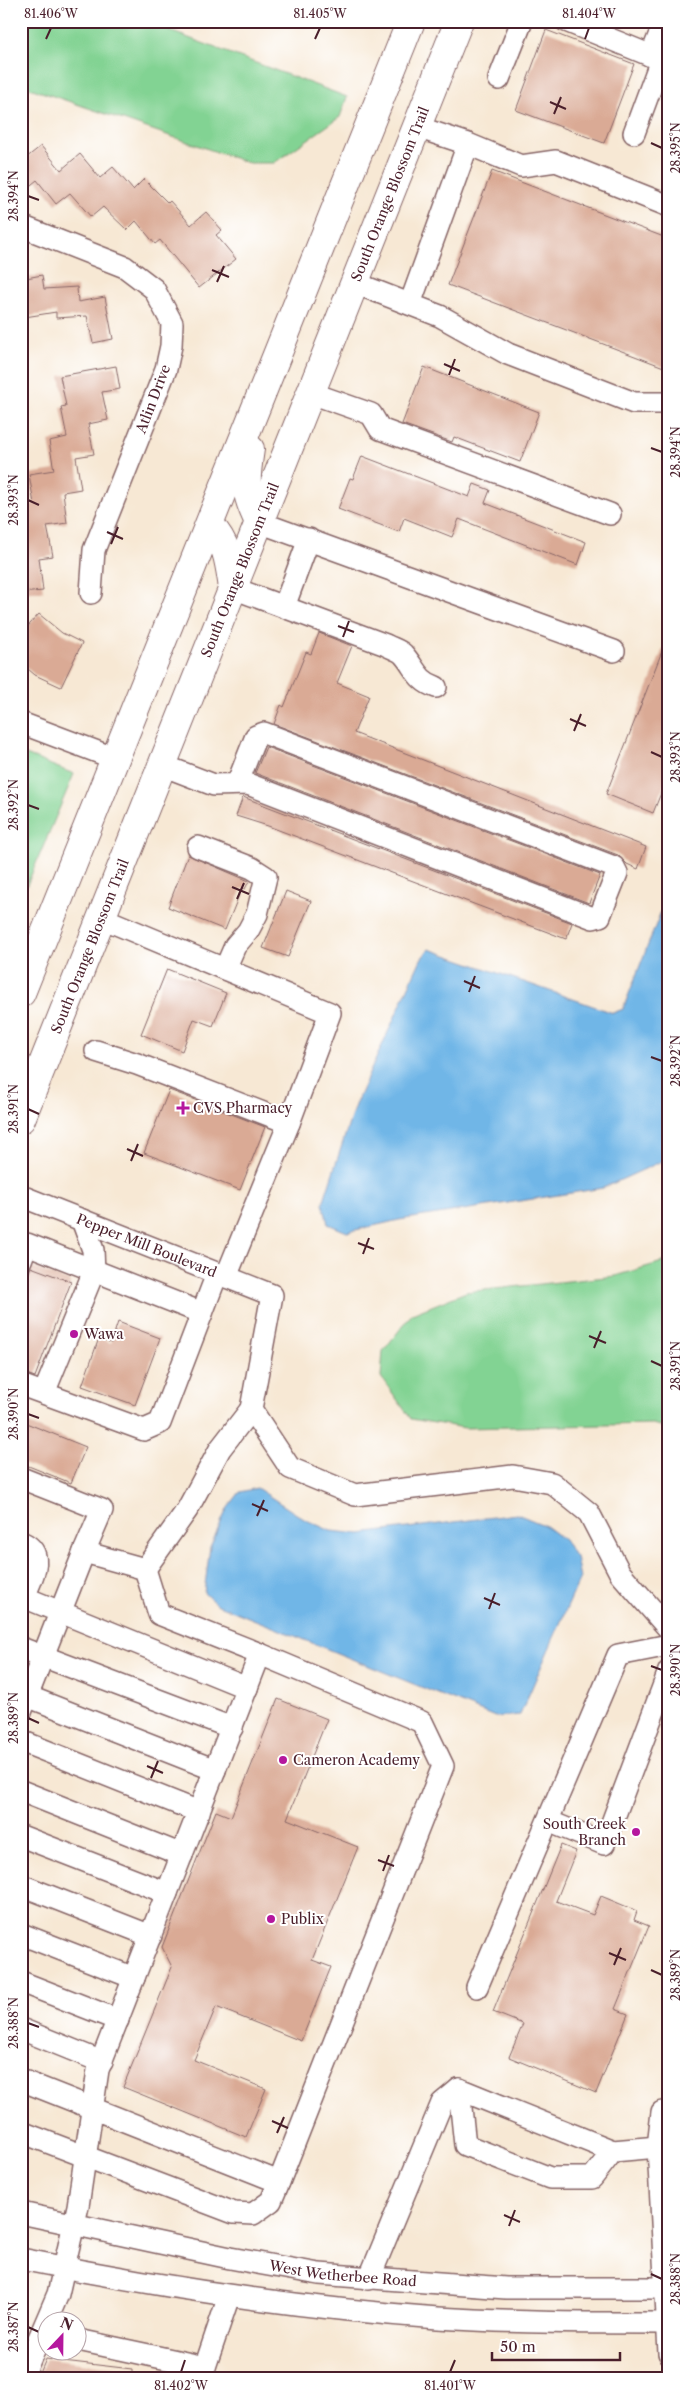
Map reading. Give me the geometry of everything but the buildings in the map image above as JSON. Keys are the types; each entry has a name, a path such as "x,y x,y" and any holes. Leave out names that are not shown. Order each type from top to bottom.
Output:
{"main road":[{"path":"21,993 411,21"},
{"path":"433,86 442,21"},
{"name":"South Orange Blossom Trail","path":"21,1119 459,21"},
{"path":"255,411 245,480 248,500 259,522"},
{"path":"210,524 221,537 228,555 233,588"}],"street":[{"path":"499,79 522,21"},
{"path":"566,21 660,59"},
{"path":"634,133 660,59 665,21"},
{"path":"417,127 468,144 521,166 556,161 669,206"},
{"path":"410,304 468,144"},
{"name":"Atlin Drive","path":"21,226 125,267 154,289 172,322 171,346 166,369 94,550 91,593"},
{"path":"354,283 440,316 508,354 634,403 669,403"},
{"path":"311,393 371,414 380,429 610,514"},
{"path":"259,522 614,652"},
{"path":"284,607 309,539"},
{"path":"233,588 386,645 403,654 413,671 430,685 436,687"},
{"path":"21,723 116,759"},
{"path":"162,765 214,784 237,784 248,784 593,918 600,916 617,872 614,867 264,734 256,736 237,784"},
{"path":"198,847 252,868 266,877 257,914 248,931 235,946 225,969"},
{"path":"21,1385 144,1430 153,1428 160,1423 202,1313 246,1229 330,1013 102,918"},
{"path":"96,1051 137,1064 289,1122"},
{"name":"Pepper Mill Boulevard","path":"21,1196 272,1295 251,1409"},
{"path":"44,1393 94,1271 93,1250 82,1220"},
{"path":"21,1260 27,1244 202,1313"},
{"path":"145,1569 187,1510 220,1449 251,1409 290,1468 356,1495 513,1476 552,1483 589,1513 620,1573 669,1629"},
{"path":"21,1478 102,1510 24,1704 215,1770"},
{"path":"21,1542 27,1544 35,1554 36,1564 23,1596 248,1688"},
{"path":"84,1552 145,1569"},
{"path":"21,2132 234,2213 253,2214 271,2201 443,1766 422,1722 159,1614 145,1569"},
{"path":"477,1987 618,1655 669,1646"},
{"path":"21,1648 232,1728"},
{"path":"52,2312 58,2294 74,2225 102,2062 260,1654"},
{"path":"548,1821 604,1844 669,1672"},
{"path":"21,1741 199,1812"},
{"path":"21,1791 182,1855"},
{"path":"21,1836 167,1893"},
{"path":"21,1885 151,1936"},
{"path":"21,1934 134,1978"},
{"path":"21,1982 118,2020"},
{"path":"21,2029 102,2062"},
{"path":"21,2080 280,2182"},
{"path":"459,2089 465,2145 550,2178 592,2178 613,2151"},
{"path":"459,2089 613,2151 663,2147"},
{"path":"370,2279 442,2103 459,2089"},
{"path":"662,2112 669,2353"},
{"name":"West Wetherbee Road","path":"21,2213 283,2269 370,2279 506,2288 667,2288"},
{"path":"21,2259 229,2296 362,2312 438,2318 668,2323"},
{"path":"88,2343 203,2372 229,2296"},
{"path":"22,2378 38,2345"}],"green space":[{"path":"21,21 164,21 170,31 347,97 340,117 274,163 249,163 21,85"},
{"path":"21,753 74,774 21,899"},
{"path":"669,1260 669,1428 652,1424 465,1428 411,1419 381,1377 383,1351 412,1314 466,1292 615,1276"}],"water":[{"path":"277,21 317,21 315,27 287,25"},
{"path":"669,891 669,1158 603,1188 399,1220 347,1232 328,1224 323,1203 355,1105 421,959 429,949 613,1013 623,1009"},
{"path":"257,1488 304,1519 331,1531 360,1534 517,1514 544,1525 564,1540 576,1557 580,1578 520,1715 495,1717 216,1604 204,1593 210,1547 227,1509 240,1492"}],"place":[{"name":"CVS Pharmacy","path":"183,1108"},
{"name":"Wawa","path":"74,1334"},
{"name":"Cameron Academy","path":"283,1760"},
{"name":"South Creek Branch","path":"636,1832"},
{"name":"Publix","path":"271,1919"}]}
